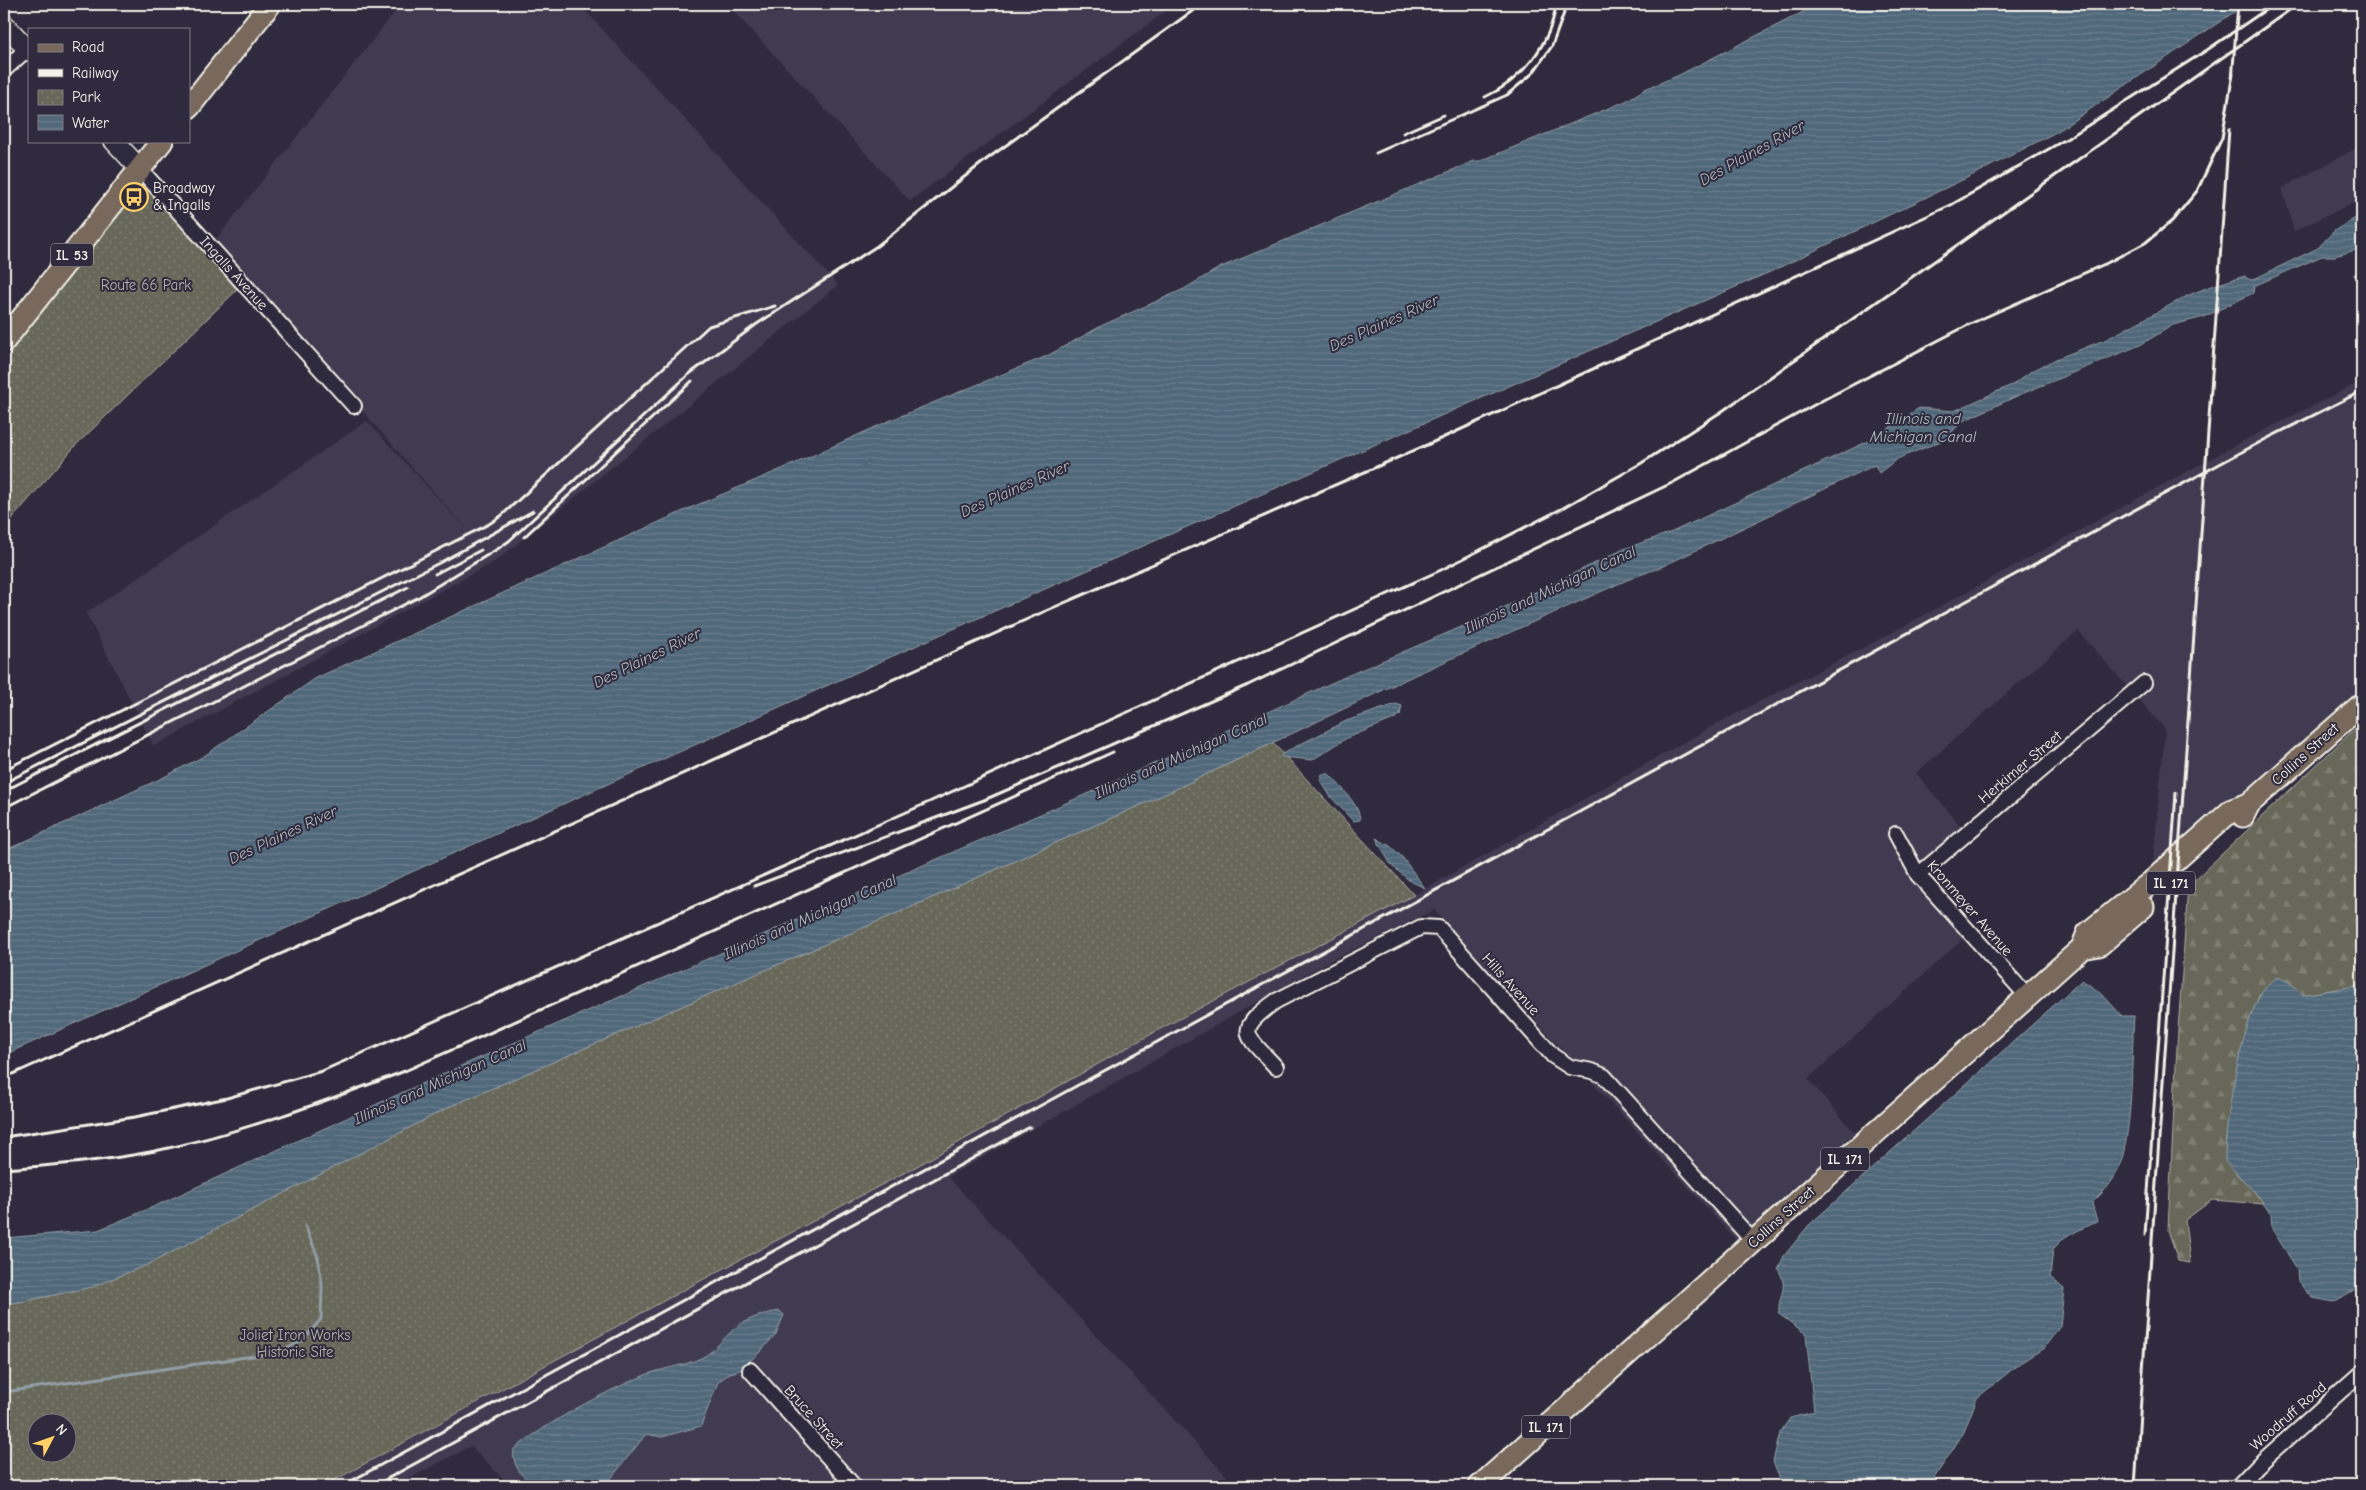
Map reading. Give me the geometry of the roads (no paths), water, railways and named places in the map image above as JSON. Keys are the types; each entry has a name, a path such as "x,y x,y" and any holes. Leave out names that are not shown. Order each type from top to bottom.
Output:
{"main road":[{"path":"190,106 263,7"},
{"name":"IL 53","path":"4,341 161,142"},
{"name":"Collins Street","path":"1480,1486 2082,948 2088,933 2150,883 2232,810 2249,804 2362,704"}],"street":[{"path":"4,24 28,50 4,70"},
{"name":"Ingalls Avenue","path":"115,142 354,406"},
{"name":"Herkimer Street","path":"1918,875 2144,683"},
{"name":"Kronmeyer Avenue","path":"1896,834 1918,875 2028,997"},
{"name":"Hills Avenue","path":"1276,1067 1249,1036 1248,1028 1250,1022 1260,1013 1276,1002 1421,927 1439,928 1553,1056 1570,1067 1592,1071 1604,1076 1754,1241"},
{"name":"Bruce Street","path":"750,1370 854,1486"},
{"name":"Woodruff Road","path":"2238,1486 2258,1465 2362,1372"}],"water":[{"name":"Des Plaines River","path":"1819,4 2246,4 2058,131 1981,171 1770,272 942,634 4,1055 4,851 162,778 204,756 316,678 690,508 891,420 1047,356 1103,325 1184,289 1219,268 1474,161 1480,161 1626,101 1645,89 1677,76"},
{"name":"Illinois and Michigan Canal","path":"2362,214 2362,248 2335,256 2322,256 2254,286 2253,293 2204,317 2173,325 2140,345 2019,395 1961,422 1946,439 1897,459 1879,473 1875,465 1661,567 1627,580 1415,675 1163,795 918,904 449,1107 149,1264 92,1287 4,1304 4,1238 98,1230 153,1207 447,1072 1096,790 1349,675 1480,619 1624,549 1672,532 1873,439 1919,408 1954,411 2014,384 2030,372 2056,359 2107,339 2189,295 2245,276 2252,280 2318,248 2334,231"},
{"path":"1396,704 1402,706 1400,715 1394,719 1347,738 1312,760 1282,757 1281,755 1346,721"},
{"path":"1322,774 1329,774 1348,796 1357,808 1360,820 1353,821 1331,797 1320,780"},
{"path":"1376,838 1390,846 1402,857 1425,888 1410,881 1391,865"},
{"path":"2278,977 2289,982 2303,995 2362,985 2362,1285 2334,1302 2313,1298 2298,1281 2297,1269 2272,1229 2271,1215 2260,1198 2225,1161 2227,1124 2240,1052 2246,1030 2262,993"},
{"path":"2082,980 2101,993 2122,1016 2134,1016 2131,1098 2122,1159 2111,1182 2092,1203 2097,1221 2065,1237 2053,1249 2050,1277 2064,1289 2060,1326 2044,1348 2020,1363 1977,1398 1964,1432 1929,1486 1783,1486 1773,1461 1780,1433 1790,1418 1814,1412 1806,1334 1779,1314 1783,1282 1778,1269 1784,1256 1808,1226"},
{"path":"780,1311 784,1315 776,1334 740,1370 730,1373 718,1382 701,1426 662,1437 646,1434 605,1486 542,1487 532,1483 522,1475 514,1460 514,1449 560,1418 609,1391 643,1376 701,1358 742,1323 758,1316"}],"waterway":[{"path":"2355,275 2362,276"},
{"path":"4,1392 281,1352 304,1339 321,1319 322,1286 318,1257 305,1226"}],"railway":[{"path":"4,808 419,597 499,548 509,541 688,375 757,324 877,246 987,159 1202,4"},
{"path":"1485,97 1511,81 1532,59 1548,33 1556,4"},
{"path":"1376,153 1507,95 1533,73 1552,46 1564,13 1564,4"},
{"path":"2232,80 2238,4"},
{"path":"4,1078 1041,613 1429,444 1951,205 2068,138 2207,50 2274,4"},
{"path":"4,1137 135,1117 227,1098 322,1071 918,807 1441,570 1563,508 1640,464 1721,412 2298,4"},
{"path":"754,886 984,800 1248,685 1672,483 1825,399 1972,323 2107,263 2145,243 2172,221 2197,191 2222,138 2233,73"},
{"path":"1403,133 1444,115"},
{"path":"2135,1486 2229,129"},
{"path":"4,770 489,524 501,516 709,326 775,306"},
{"path":"524,537 692,381"},
{"path":"342,1486 2007,579 2264,440 2362,391"},
{"path":"4,783 441,562 533,511"},
{"path":"435,574 481,550"},
{"path":"4,791 408,587"},
{"path":"4,1169 117,1157 187,1144 282,1116 374,1083 405,1071 1113,752"},
{"path":"2145,1235 2176,793"},
{"path":"374,1486 1030,1127"}],"place":[{"name":"Broadway & Ingalls","path":"134,197"}],"park label":[{"name":"Route 66 Park","path":"146,285"},
{"name":"Joliet Iron Works Historic Site","path":"295,1344"}]}
